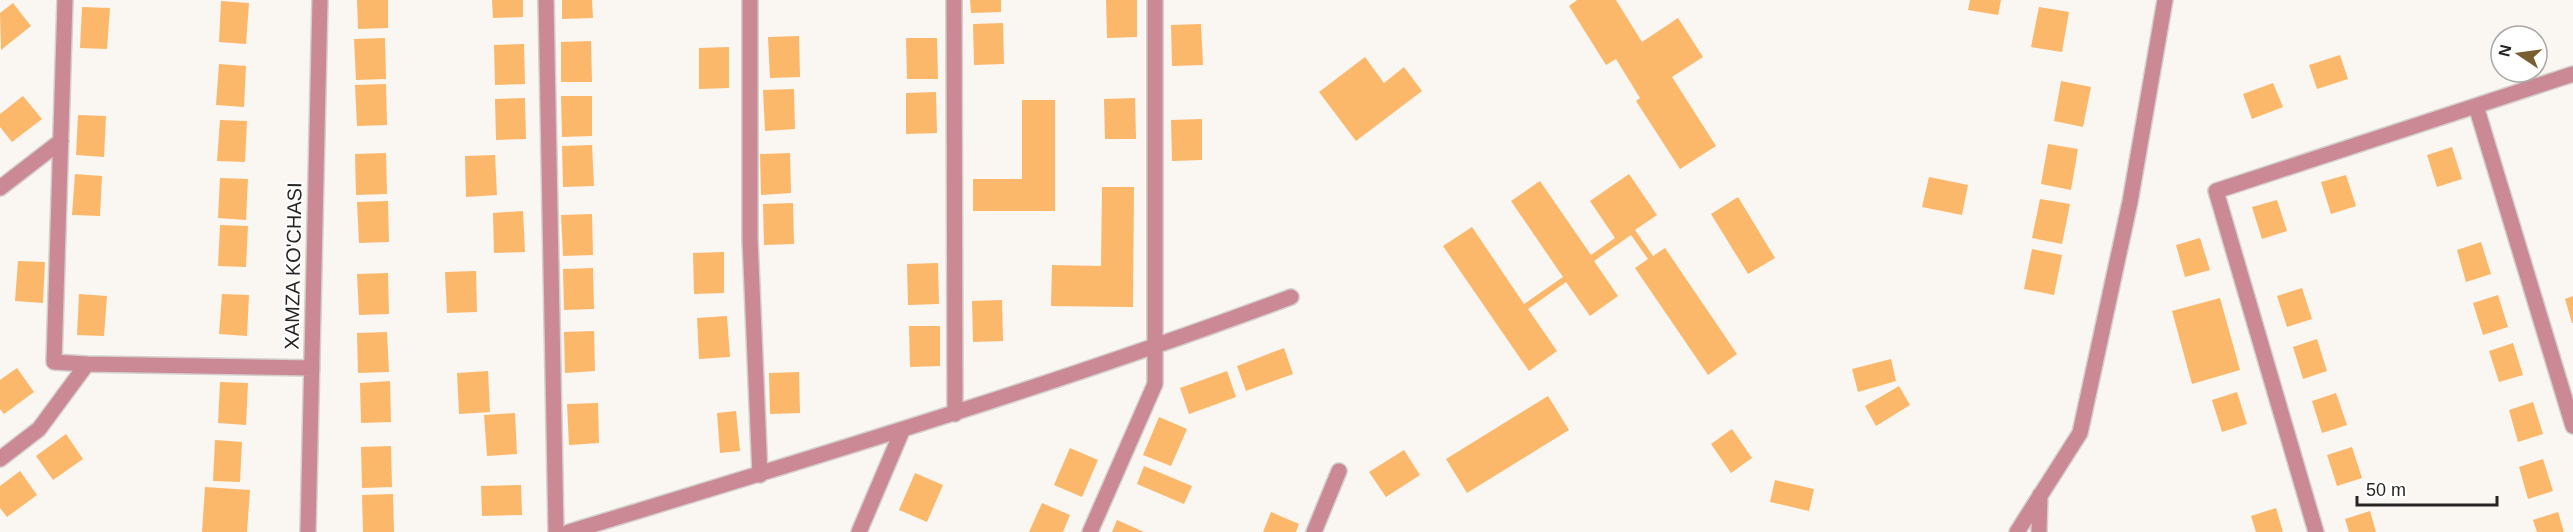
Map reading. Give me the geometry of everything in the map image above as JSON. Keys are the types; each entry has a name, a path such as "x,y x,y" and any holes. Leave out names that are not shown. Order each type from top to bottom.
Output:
{"street":[{"path":"65,0 54,362 312,368"},
{"name":"XAMZA KO'CHASI","path":"308,532 320,0"},
{"path":"546,0 556,532"},
{"path":"750,0 750,239 760,475"},
{"path":"954,0 955,414"},
{"path":"1090,532 1155,384 1155,0"},
{"path":"2017,532 2080,433 2130,202 2165,0"},
{"path":"2316,532 2216,191 2573,74"},
{"path":"2476,106 2573,426"},
{"path":"0,188 61,141"},
{"path":"569,532 586,529 955,414 1155,348 1291,297"},
{"path":"0,459 39,429 87,364"},
{"path":"859,532 902,431"},
{"path":"1314,532 1339,471"},
{"path":"2039,532 2040,495"}],"building":[{"path":"357,0 388,0 388,28 358,29"},
{"path":"492,0 523,0 523,17 493,18"},
{"path":"562,0 592,0 593,18 562,19"},
{"path":"970,0 1001,0 1001,12 971,13"},
{"path":"1106,0 1137,0 1137,37 1107,38"},
{"path":"1577,0 1616,0 1642,42 1678,18 1703,57 1672,77 1716,146 1680,169 1636,101 1640,98 1616,59 1606,65 1569,6"},
{"path":"1970,0 2001,0 1998,15 1968,10"},
{"path":"221,1 249,3 246,44 219,42"},
{"path":"13,3 31,26 1,50 0,13"},
{"path":"82,7 110,8 107,49 80,48"},
{"path":"2039,7 2069,12 2062,52 2031,47"},
{"path":"1003,23 1004,64 974,65 973,24"},
{"path":"1201,24 1203,65 1172,66 1171,25"},
{"path":"799,36 800,77 770,78 768,37"},
{"path":"385,38 386,79 356,80 354,39"},
{"path":"906,38 937,38 938,79 907,79"},
{"path":"591,41 592,82 561,82 561,42"},
{"path":"524,44 525,84 495,85 494,45"},
{"path":"729,47 729,88 699,89 699,48"},
{"path":"2340,55 2348,79 2317,89 2309,65"},
{"path":"1365,57 1384,83 1404,67 1422,91 1356,141 1319,92"},
{"path":"219,64 246,66 244,107 216,105"},
{"path":"2061,81 2091,87 2083,127 2054,121"},
{"path":"2273,83 2283,107 2252,119 2243,94"},
{"path":"386,84 387,125 357,126 355,85"},
{"path":"794,89 795,129 765,131 763,90"},
{"path":"936,92 937,133 906,134 906,93"},
{"path":"23,96 42,119 12,142 0,127 0,114"},
{"path":"561,96 592,96 592,136 562,137"},
{"path":"525,98 526,139 496,140 495,99"},
{"path":"1135,98 1136,139 1105,139 1104,99"},
{"path":"1022,100 1055,100 1055,211 973,211 973,179 1022,179"},
{"path":"78,115 106,116 104,157 76,155"},
{"path":"1202,119 1202,160 1172,161 1171,120"},
{"path":"220,120 247,121 245,162 217,161"},
{"path":"2048,144 2078,149 2071,190 2041,184"},
{"path":"592,145 594,186 563,187 562,146"},
{"path":"2452,147 2462,179 2437,187 2427,155"},
{"path":"386,153 387,194 356,195 355,154"},
{"path":"790,153 791,193 761,195 760,154"},
{"path":"495,155 497,195 466,197 465,156"},
{"path":"75,174 102,176 100,216 72,215"},
{"path":"1629,174 1657,215 1635,230 1653,256 1665,248 1737,354 1708,375 1635,268 1648,259 1631,235 1594,261 1618,296 1590,316 1566,282 1528,309 1557,351 1529,371 1443,246 1472,227 1524,304 1563,277 1511,201 1540,181 1591,255 1615,238 1590,201"},
{"path":"2346,175 2356,206 2331,214 2321,182"},
{"path":"1929,177 1968,185 1962,215 1922,207"},
{"path":"220,178 248,179 246,220 218,218"},
{"path":"1102,187 1134,187 1133,307 1051,306 1052,265 1101,266"},
{"path":"1738,197 1775,258 1748,274 1711,214"},
{"path":"2040,199 2070,204 2062,244 2032,238"},
{"path":"2277,200 2287,231 2262,239 2252,207"},
{"path":"388,201 389,242 359,243 357,202"},
{"path":"793,203 794,244 764,245 763,204"},
{"path":"523,211 525,252 494,253 493,213"},
{"path":"592,214 593,255 563,256 561,215"},
{"path":"220,225 248,226 246,267 218,266"},
{"path":"2200,238 2210,270 2185,277 2176,245"},
{"path":"2481,242 2491,274 2466,282 2457,250"},
{"path":"2032,249 2062,255 2054,295 2024,289"},
{"path":"724,252 724,293 694,294 693,253"},
{"path":"18,261 45,262 43,303 15,301"},
{"path":"938,263 939,304 908,305 907,264"},
{"path":"593,268 594,309 564,310 563,269"},
{"path":"476,271 477,312 447,313 445,272"},
{"path":"388,273 389,314 359,315 357,274"},
{"path":"2302,288 2312,319 2287,327 2277,296"},
{"path":"79,294 107,296 104,336 77,335"},
{"path":"222,294 249,295 247,336 219,334"},
{"path":"2498,295 2508,327 2483,335 2473,303"},
{"path":"2573,296 2573,323 2572,323 2565,299"},
{"path":"2220,298 2240,370 2192,384 2172,311"},
{"path":"1002,300 1003,341 973,342 972,301"},
{"path":"727,316 730,357 699,359 697,318"},
{"path":"909,326 940,326 940,366 910,367"},
{"path":"594,331 595,371 565,373 564,332"},
{"path":"387,332 389,372 358,373 357,333"},
{"path":"2317,339 2327,371 2303,379 2293,347"},
{"path":"2513,343 2523,375 2499,382 2489,351"},
{"path":"1284,348 1293,374 1246,391 1237,366"},
{"path":"1891,359 1896,381 1858,392 1852,369"},
{"path":"17,368 34,392 4,414 0,409 0,380"},
{"path":"488,371 490,412 459,414 457,373"},
{"path":"1227,371 1236,397 1189,414 1180,388"},
{"path":"799,372 800,413 770,414 769,373"},
{"path":"390,381 391,422 361,423 360,383"},
{"path":"220,382 248,383 246,425 218,423"},
{"path":"1899,386 1910,405 1876,426 1865,406"},
{"path":"2237,392 2247,424 2222,432 2212,400"},
{"path":"2336,393 2347,425 2322,433 2312,401"},
{"path":"1548,396 1569,430 1467,493 1446,459"},
{"path":"2533,402 2543,434 2518,442 2509,410"},
{"path":"598,403 599,443 569,445 567,404"},
{"path":"736,411 740,451 720,453 717,413"},
{"path":"515,413 517,454 487,456 484,415"},
{"path":"1159,417 1187,429 1171,466 1143,455"},
{"path":"1732,429 1752,458 1731,473 1711,444"},
{"path":"66,434 83,459 53,480 36,456"},
{"path":"215,440 242,442 240,482 213,481"},
{"path":"391,446 392,487 362,488 361,447"},
{"path":"2352,447 2362,478 2337,486 2327,455"},
{"path":"1070,448 1098,460 1082,497 1054,485"},
{"path":"1404,450 1420,475 1386,497 1369,472"},
{"path":"2543,459 2553,491 2528,499 2519,467"},
{"path":"1144,466 1192,486 1184,504 1137,484"},
{"path":"20,471 37,495 7,517 0,508 0,486"},
{"path":"915,473 943,485 927,522 899,510"},
{"path":"1775,480 1814,489 1809,511 1770,502"},
{"path":"521,485 522,515 482,516 481,486"},
{"path":"205,487 250,490 247,532 202,532"},
{"path":"393,494 394,532 363,532 362,495"},
{"path":"1042,503 1070,515 1063,532 1029,532"},
{"path":"2276,508 2283,532 2256,532 2251,516"},
{"path":"2370,511 2376,532 2349,532 2345,519"},
{"path":"1271,512 1299,524 1296,532 1263,532"},
{"path":"2558,512 2564,532 2537,532 2533,520"},
{"path":"1117,520 1144,532 1112,532"}]}
